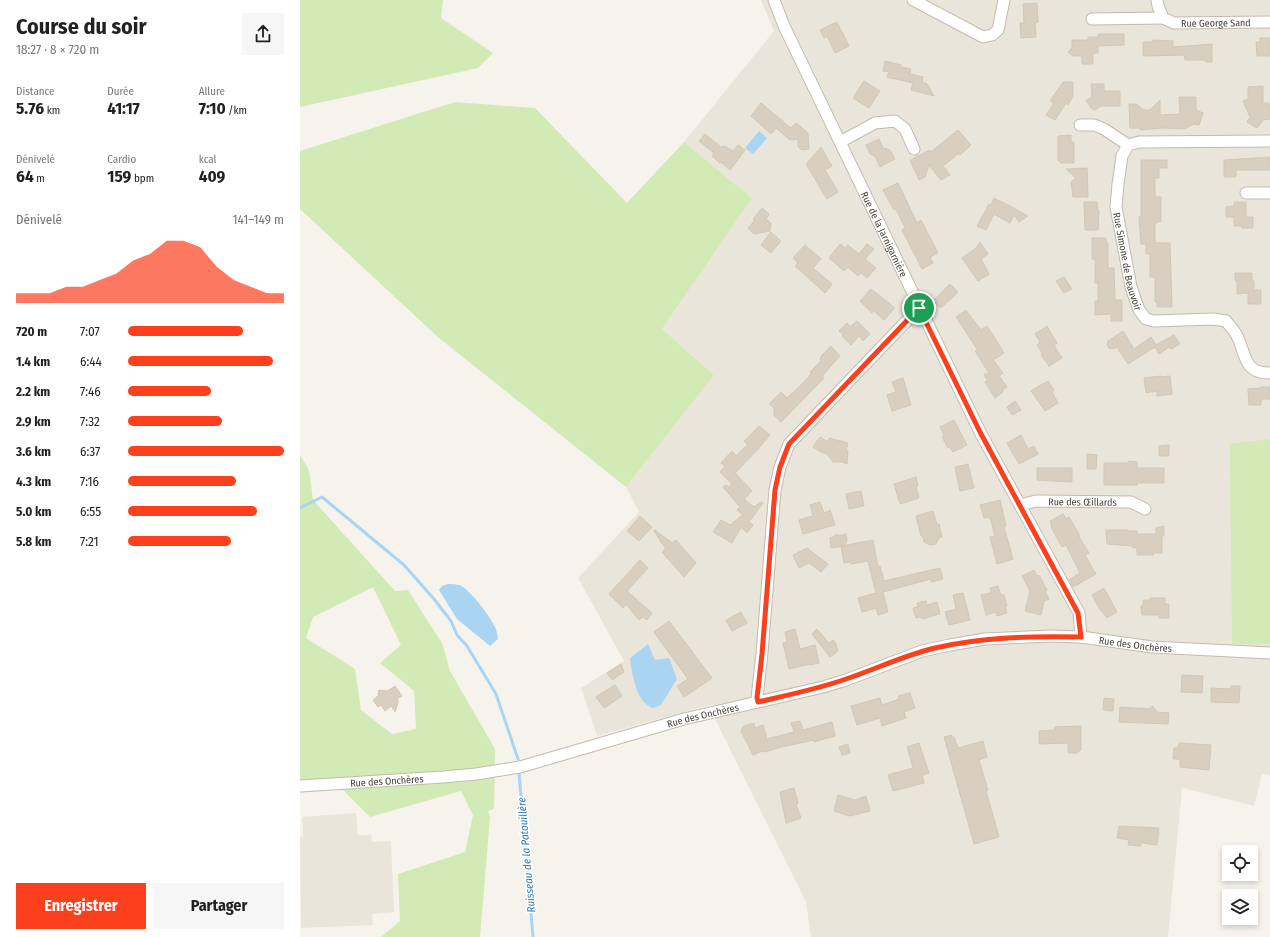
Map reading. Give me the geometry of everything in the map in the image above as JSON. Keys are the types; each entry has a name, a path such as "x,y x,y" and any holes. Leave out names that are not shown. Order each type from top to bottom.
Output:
{"street":[{"name":"Rue de la Jarnigarnière","path":"774,0 784,26 980,432 1078,613 1081,637"},
{"path":"913,0 983,37 992,35 998,30 1004,0"},
{"path":"1158,0 1158,6 1163,18"},
{"name":"Rue George Sand","path":"1092,19 1163,18 1174,23 1270,22"},
{"path":"840,142 875,123 895,121 905,128 914,149"},
{"path":"1080,125 1094,125 1099,127 1112,133 1128,145 1139,142 1270,142"},
{"name":"Rue Simone de Beauvoir","path":"1128,145 1122,156 1116,207 1131,287 1139,310 1146,319 1154,321 1213,319 1226,321 1236,334 1246,361 1253,370 1265,374 1270,373"},
{"path":"1246,193 1270,193"},
{"path":"758,702 757,698 775,490 780,467 789,444 919,308"},
{"name":"Rue des Œillards","path":"1020,505 1036,502 1131,502 1144,510"},
{"name":"Rue des Onchères","path":"300,786 443,777 476,774 520,767 684,719 823,687 906,656 950,645 1004,637 1081,637 1152,647 1270,653"}],"shaded area":[{"path":"761,0 1270,0 1270,775 1262,774 1254,806 1182,788 1168,937 811,937 806,902 716,721 714,704 597,736 581,688 624,661 578,578 639,512 626,487 714,375 662,329 752,198 684,142 774,31"},
{"path":"356,813 358,835 371,835 372,842 391,841 394,912 372,914 373,925 301,928 300,837 303,836 302,817"}],"green space":[{"path":"300,0 443,0 441,18 493,53 478,68 300,107"},
{"path":"455,102 535,108 627,203 684,142 752,198 662,329 714,375 626,487 439,338 300,209 300,151"},
{"path":"1270,439 1270,644 1232,644 1230,444"},
{"path":"300,455 309,470 313,500 395,591 408,590 442,643 450,671 495,749 494,809 488,811 490,817 480,937 381,937 400,921 398,874 465,852 473,815 461,791 370,817 331,778 300,780","holes":["373,587 401,645 380,663 414,691 416,729 392,734 361,710 355,669 306,638 313,617"]}],"water":[{"path":"759,131 767,138 753,154 745,148"},
{"path":"448,584 463,587 476,600 489,617 496,628 498,639 490,646 457,619 439,590 442,586"},
{"path":"648,644 655,660 669,658 677,679 661,705 653,708 647,705 639,694 634,679 630,658"}],"building":[{"path":"1037,3 1038,22 1035,23 1036,37 1021,38 1020,23 1024,23 1023,4"},
{"path":"837,22 849,46 835,53 827,36 824,38 820,30"},
{"path":"1098,34 1124,34 1124,45 1098,46 1098,53 1093,53 1093,64 1082,64 1082,56 1073,56 1068,52 1072,48 1072,40 1088,40 1088,37 1098,37"},
{"path":"1260,38 1270,38 1270,56 1257,56 1256,42 1260,42"},
{"path":"1153,40 1173,41 1173,47 1212,44 1212,62 1206,62 1204,60 1185,60 1184,55 1143,56 1143,42 1153,42"},
{"path":"885,61 911,69 910,74 923,77 922,82 927,84 934,96 911,90 913,83 887,77 889,72 883,71"},
{"path":"864,81 880,91 869,108 853,98"},
{"path":"1063,82 1073,82 1073,96 1068,105 1066,103 1055,120 1046,115 1054,103 1050,101"},
{"path":"1091,84 1104,84 1104,91 1120,91 1120,106 1101,106 1095,110 1091,108 1086,100 1092,97"},
{"path":"1263,86 1263,103 1269,103 1270,119 1263,120 1257,128 1247,122 1250,117 1243,101 1248,99 1248,87"},
{"path":"1179,97 1196,97 1196,110 1203,113 1199,125 1194,124 1184,129 1162,128 1140,130 1140,128 1130,128 1129,104 1137,104 1143,110 1150,110 1160,100 1160,115 1180,114"},
{"path":"761,103 791,128 796,123 808,133 809,149 802,150 798,147 798,139 790,140 776,128 771,134 751,116"},
{"path":"958,130 971,145 960,155 959,153 943,166 950,175 941,180 929,165 925,177 919,180 910,160 930,150 931,152"},
{"path":"705,134 721,147 725,146 733,151 738,145 745,150 730,170 712,156 714,153 699,141"},
{"path":"1071,135 1071,142 1074,142 1074,163 1061,163 1058,160 1058,136"},
{"path":"879,139 883,148 890,150 895,159 880,167 875,156 870,154 866,145"},
{"path":"821,147 832,166 825,170 838,192 827,199 806,164"},
{"path":"1270,157 1270,170 1236,170 1236,177 1224,177 1224,160"},
{"path":"1141,160 1167,160 1167,168 1159,168 1159,178 1155,178 1155,197 1161,197 1161,222 1156,222 1155,224 1155,243 1170,243 1172,307 1157,307 1157,302 1155,302 1155,277 1150,277 1150,254 1146,254 1146,244 1141,244 1139,217 1141,217"},
{"path":"1087,168 1088,197 1073,197 1071,182 1076,178 1066,169"},
{"path":"898,183 917,223 921,220 938,253 930,257 933,263 922,269 902,230 905,228 896,209 894,210 883,190"},
{"path":"994,198 1028,216 1019,222 1014,215 1010,223 994,214 986,230 977,226"},
{"path":"1084,202 1097,202 1099,211 1098,230 1085,230"},
{"path":"1234,202 1246,202 1246,217 1253,217 1253,228 1234,226 1234,217 1226,217 1226,207 1234,206"},
{"path":"762,208 769,214 766,219 771,223 770,231 754,234 748,228"},
{"path":"771,232 781,241 771,253 761,245"},
{"path":"1092,238 1106,238 1106,243 1108,243 1108,268 1114,268 1115,300 1122,300 1122,321 1111,321 1111,314 1095,315 1095,301 1098,301 1098,283 1095,283 1095,259 1092,259"},
{"path":"980,242 988,254 981,259 989,274 978,281 962,258 976,248"},
{"path":"840,244 845,248 848,245 859,254 867,244 874,249 865,259 876,268 867,278 861,273 858,276 848,267 844,271 829,258"},
{"path":"805,245 821,259 813,268 832,284 825,293 795,266 798,263 793,258"},
{"path":"1235,273 1252,273 1254,290 1261,290 1261,304 1248,304 1248,293 1237,294"},
{"path":"1064,277 1072,289 1064,293 1056,281"},
{"path":"950,284 958,292 942,307 939,307 933,301"},
{"path":"871,289 895,308 884,320 874,311 872,313 860,301"},
{"path":"966,310 981,330 987,326 1004,353 993,360 1003,373 999,376 1007,387 995,398 985,382 988,381 984,375 989,373 975,351 977,349 956,317"},
{"path":"857,321 870,334 863,341 859,336 851,345 839,331 847,323 850,327"},
{"path":"1047,326 1057,343 1054,345 1062,358 1049,366 1041,355 1043,354 1037,345 1040,342 1035,334"},
{"path":"1123,331 1134,349 1151,337 1156,345 1174,335 1180,344 1171,349 1169,347 1159,354 1155,347 1128,364 1117,347 1113,349 1109,348 1107,345 1108,341"},
{"path":"831,346 840,356 822,376 824,378 781,422 774,415 774,408 769,404 781,392 787,398 800,386 812,373 810,372 821,361 820,359 823,354"},
{"path":"1170,376 1172,394 1157,396 1157,391 1146,393 1144,378"},
{"path":"903,378 911,405 892,411 887,395 896,392 892,382"},
{"path":"1048,381 1054,390 1052,392 1058,403 1045,411 1031,391"},
{"path":"1270,387 1270,399 1261,399 1261,405 1249,405 1248,389"},
{"path":"1015,401 1021,410 1012,415 1007,407"},
{"path":"954,420 967,445 953,452 950,447 948,448 942,437 944,435 940,427"},
{"path":"759,426 770,435 735,473 752,491 744,499 754,507 761,502 763,503 749,522 753,525 747,533 741,527 732,543 713,532 721,520 730,525 743,515 737,510 740,507 723,487 726,485 729,487 732,484 720,472 725,466 721,463 732,451 736,456 748,444 744,441"},
{"path":"1021,435 1028,449 1034,446 1038,454 1019,464 1007,443"},
{"path":"820,437 828,442 829,438 848,443 846,451 848,451 847,464 842,462 833,462 827,454 813,447"},
{"path":"1169,445 1169,456 1159,456 1159,446"},
{"path":"1087,454 1097,455 1096,469 1087,469"},
{"path":"1129,461 1137,462 1137,468 1164,468 1164,483 1104,485 1104,463 1127,463"},
{"path":"968,464 974,488 960,491 955,467"},
{"path":"1037,468 1072,468 1072,482 1037,480"},
{"path":"916,477 918,486 916,486 919,498 900,504 894,484"},
{"path":"861,491 864,506 849,509 846,494"},
{"path":"1000,500 1006,526 1004,527 1013,559 997,564 990,537 995,536 990,517 984,518 980,505"},
{"path":"820,502 824,513 830,510 835,525 803,534 799,520 813,516 810,505"},
{"path":"933,511 937,525 939,524 942,537 939,538 936,544 930,545 924,542 923,536 921,536 916,516"},
{"path":"1063,514 1066,519 1069,517 1080,536 1079,537 1089,553 1085,555 1096,574 1073,587 1069,580 1080,573 1066,545 1062,547 1051,527 1050,521"},
{"path":"640,516 652,527 639,541 627,531"},
{"path":"1164,526 1164,536 1162,536 1162,553 1153,553 1153,555 1137,555 1137,548 1133,548 1133,546 1107,544 1106,530 1128,530 1137,531 1137,534 1156,534 1156,528"},
{"path":"655,530 672,543 676,540 696,563 684,577 662,552 666,549 654,531"},
{"path":"838,534 838,536 846,534 847,541 844,546 831,548 830,538"},
{"path":"873,540 878,567 880,566 884,581 940,568 943,579 931,582 931,579 883,592 888,612 878,615 876,608 862,612 858,598 876,593 868,561 851,564 850,562 844,563 841,546"},
{"path":"807,548 828,564 821,572 809,563 799,568 793,555"},
{"path":"640,560 648,568 627,591 652,613 647,620 643,617 639,620 626,604 623,608 609,594"},
{"path":"1034,570 1037,576 1039,575 1047,590 1045,591 1049,599 1044,601 1041,615 1025,611 1030,591 1022,576"},
{"path":"998,586 1001,595 1004,595 1007,613 997,616 996,612 986,615 981,595 991,593 990,588"},
{"path":"1104,588 1117,612 1107,618 1101,611 1092,595"},
{"path":"963,593 970,620 949,625 945,612 956,609 953,595"},
{"path":"1150,598 1165,598 1165,604 1169,604 1169,618 1159,618 1159,615 1142,615 1141,606 1143,606 1143,600 1150,600"},
{"path":"926,601 927,605 937,602 940,614 922,619 921,617 916,618 913,608 918,607 917,603"},
{"path":"741,612 747,623 732,631 726,620"},
{"path":"669,621 712,678 684,697 677,686 688,679 654,632"},
{"path":"795,629 800,649 815,645 819,663 789,669 783,643 787,642 785,632"},
{"path":"817,629 829,643 833,640 836,644 838,651 830,657 812,634"},
{"path":"621,664 624,672 612,680 607,673"},
{"path":"1182,675 1203,676 1202,693 1181,692"},
{"path":"615,685 622,696 604,708 596,697"},
{"path":"395,686 402,696 398,698 395,712 391,706 385,711 381,705 378,707 373,700 378,696 379,690 387,691"},
{"path":"1231,686 1240,686 1239,703 1211,702 1211,688 1231,689"},
{"path":"910,693 915,708 904,712 906,718 882,726 880,718 857,725 851,706 880,698 882,705 899,699 898,696"},
{"path":"1104,698 1114,699 1113,711 1103,710"},
{"path":"1153,706 1157,712 1169,713 1168,724 1119,722 1120,707 1149,709"},
{"path":"800,721 803,730 832,722 835,736 814,742 814,740 765,752 762,751 753,755 741,731 744,726 754,723 755,728 763,725 767,739 794,732 791,723"},
{"path":"1081,726 1081,750 1077,753 1068,753 1068,743 1039,744 1039,731 1055,730 1055,727"},
{"path":"951,735 954,737 958,748 983,741 987,757 979,760 999,837 974,844 944,737"},
{"path":"919,743 929,773 922,775 924,783 893,791 888,775 913,768 907,747"},
{"path":"1179,743 1211,745 1209,770 1180,767 1180,759 1173,759 1174,748 1178,748"},
{"path":"848,744 850,753 842,755 839,747"},
{"path":"794,788 798,803 796,804 801,818 786,823 780,792"},
{"path":"838,795 855,800 866,796 870,811 850,816 834,811"},
{"path":"1119,826 1159,828 1157,845 1141,843 1140,846 1128,845 1129,840 1117,838"}],"waterway":[{"name":"Ruisseau de la Patouillère","path":"300,508 322,497 404,565 434,599 451,621 457,635 467,646 496,694 518,759"},
{"name":"Ruisseau de la Patouillère","path":"519,773 533,937"}],"route":[{"path":"919,308 980,432 1078,613 1081,637 1004,637 950,645 906,656 846,680 823,687 758,702 757,698 775,490 780,467 789,444 919,308"}]}
